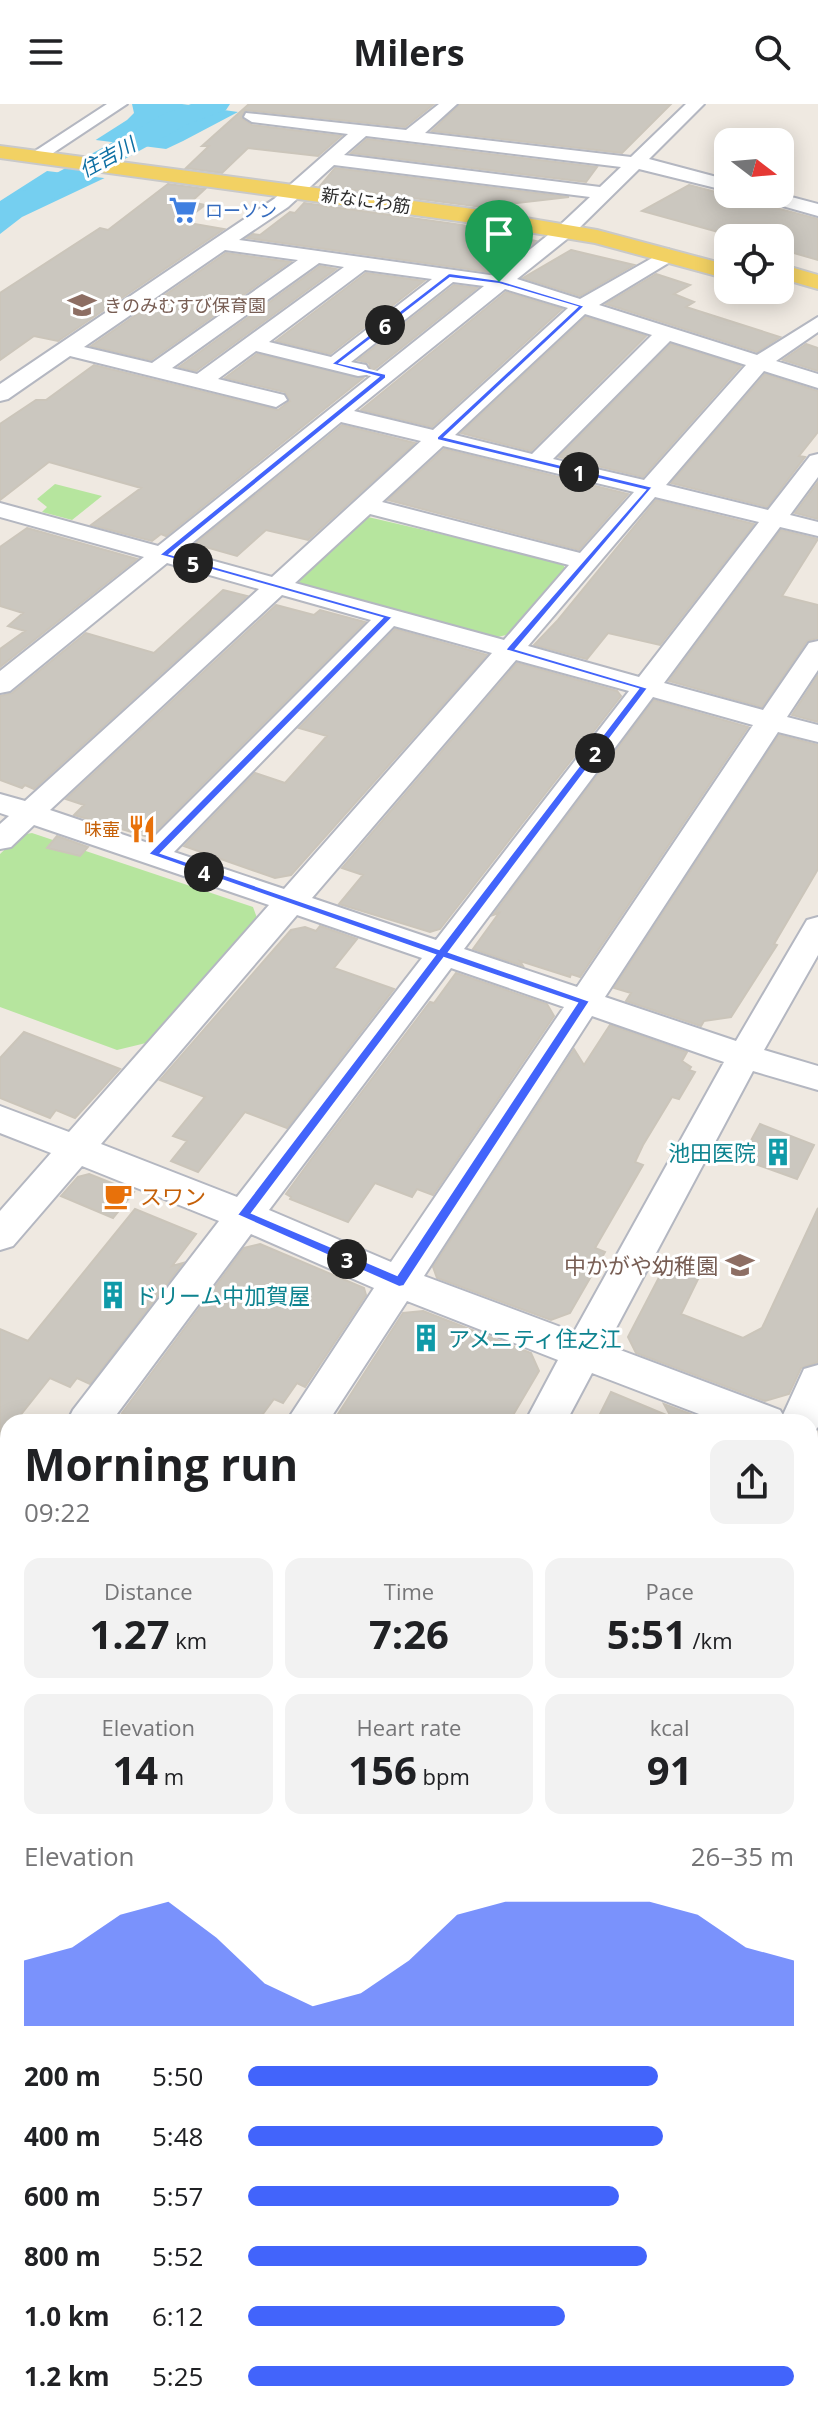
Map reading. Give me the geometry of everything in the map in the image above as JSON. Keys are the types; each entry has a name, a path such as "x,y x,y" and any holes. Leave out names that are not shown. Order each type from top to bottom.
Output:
{"main road":[{"name":"新なにわ筋","path":"0,138 52,152"},
{"name":"新なにわ筋","path":"0,152 52,152 303,185 642,233 714,252"},
{"name":"新なにわ筋","path":"571,225 714,268"},
{"path":"794,275 818,282"},
{"path":"794,291 818,298"}],"street":[{"path":"52,152 119,104"},
{"path":"410,136 449,104"},
{"path":"0,685 571,225 696,104"},
{"path":"252,117 635,163 714,183"},
{"path":"0,394 223,244 303,185 362,130"},
{"path":"332,159 604,193"},
{"path":"794,203 818,210"},
{"path":"223,244 499,282 818,381"},
{"path":"0,840 15,808 277,586 582,306 668,255"},
{"path":"156,370 315,257"},
{"path":"201,382 361,263"},
{"path":"335,364 449,275"},
{"path":"0,1236 760,362 818,323"},
{"path":"537,462 666,333"},
{"path":"252,344 384,376"},
{"path":"67,349 276,400"},
{"path":"337,414 818,529"},
{"path":"93,1414 818,461"},
{"path":"365,505 587,562"},
{"path":"0,510 818,734"},
{"path":"0,536 26,517"},
{"path":"154,854 388,617"},
{"path":"311,1414 818,649"},
{"path":"15,808 744,1056 818,1078"},
{"path":"549,1414 744,1056 818,927"},
{"path":"0,1119 243,1215 399,1282 745,1414"},
{"path":"804,1414 818,1381"}],"green space":[{"path":"55,484 102,496 72,520 42,512 47,507 37,499"},
{"path":"368,517 561,562 566,569 506,635 494,638 302,585 297,579"},
{"path":"32,833 253,907 257,918 146,1043 117,1050 0,1007 0,854 20,835"}],"water":[{"path":"132,104 182,104 238,112 22,217 0,234 0,201 127,120 134,113"}],"pier":[{"path":"88,139 174,150 112,179 39,170"}],"building":[{"path":"249,104 434,104 405,127 245,110 241,118 252,125 341,136 318,156 248,148 222,173 186,168 209,146 202,146"},
{"path":"460,104 671,104 622,153 432,131"},
{"path":"367,139 597,167 586,182 351,153"},
{"path":"335,168 569,197 482,207 320,186"},
{"path":"168,184 205,189 191,202 205,205 183,222 224,229 58,341 34,336 0,360 0,293 100,228 108,230"},
{"path":"689,185 714,192 714,208 776,208 818,219 818,260 794,253 794,224 714,224 714,231 642,211"},
{"path":"304,203 462,225 536,241 496,273 247,238 253,234 260,235 290,212 295,213"},
{"path":"571,250 634,265 580,296 523,278"},
{"path":"226,253 290,262 151,360 91,346"},
{"path":"320,266 336,269 196,371 179,367"},
{"path":"366,273 424,281 330,354 276,341"},
{"path":"656,274 690,285 674,294 694,302 686,307 780,337 757,352 606,304"},
{"path":"454,285 477,288 371,372 369,363 358,360"},
{"path":"506,292 562,309 432,427 361,410"},
{"path":"586,317 646,336 531,451 461,433"},
{"path":"671,344 741,366 643,477 559,457"},
{"path":"806,344 818,348 818,371 783,360"},
{"path":"257,354 363,378 166,536 161,534 152,541 91,525 141,488 49,462 0,500 0,424 36,400 46,400 94,365 278,410 290,401 285,392 225,378"},
{"path":"765,374 818,391 818,432 799,456 805,457 767,507 671,483"},
{"path":"342,425 415,443 308,540 266,530 237,556 195,544"},
{"path":"444,449 628,494 579,550 388,500"},
{"path":"818,482 818,519 795,513"},
{"path":"656,500 754,524 660,645 608,633 587,659 534,645 558,620"},
{"path":"27,528 137,559 0,667 0,649 25,631 8,626 23,613 0,606 0,547"},
{"path":"781,530 818,539 782,596 818,605 818,638 807,641 762,707 669,681"},
{"path":"223,590 247,596 34,789 0,780 0,696 12,693 86,633 154,653"},
{"path":"276,605 314,615 320,610 365,622 152,835 145,836 74,815 84,805 66,799"},
{"path":"395,629 487,655 291,875 275,878 184,846 255,773 285,783 327,736 299,728"},
{"path":"517,663 617,691 621,696 440,929 430,932 339,904 363,875 342,868"},
{"path":"818,675 818,722 792,715"},
{"path":"654,700 748,727 580,977 571,974 570,977 520,961 523,966 473,949 499,913 493,915"},
{"path":"779,735 818,745 818,869 774,944 777,945 731,1017 704,1021 701,1026 626,1001 631,993 614,988"},
{"path":"57,836 88,847 80,856 47,848"},
{"path":"320,926 357,939 334,968 394,989 287,1128 245,1112 198,1172 171,1161 187,1141 173,1136 205,1097 160,1080 291,930 305,927 316,931"},
{"path":"456,973 547,1004 554,1016 433,1195 417,1189 412,1197 375,1183 348,1222 290,1199 286,1194 318,1150 430,1002 434,1003"},
{"path":"610,1025 687,1052 682,1061 695,1072 679,1099 672,1097 643,1145 635,1162 643,1165 595,1248 605,1252 570,1313 551,1320 437,1278 433,1267 574,1049 584,1065"},
{"path":"24,1032 120,1069 75,1118 56,1110 50,1118 0,1098 0,1058"},
{"name":"池田医院","path":"760,1124 814,1145 797,1179 741,1159"},
{"path":"89,1174 134,1192 113,1218 61,1196 78,1177"},
{"path":"818,1208 818,1362 801,1368 789,1394 765,1401 636,1353 628,1337 667,1262 700,1275 681,1314 743,1338 762,1328"},
{"name":"ドリーム中加賀屋","path":"135,1209 196,1234 172,1266 183,1263 90,1384 77,1378 70,1387 50,1378 21,1414 0,1414 0,1329 28,1341"},
{"path":"260,1244 364,1288 366,1295 305,1387 297,1383 283,1403 274,1399 263,1414 122,1413 244,1248"},
{"path":"423,1311 531,1353 539,1371 514,1414 338,1414 403,1313"},
{"path":"611,1392 664,1414 600,1414"},
{"path":"664,1404 691,1414 669,1414"}],"waterway":[{"name":"住吉川","path":"0,216 176,119 216,104"}],"place":[{"name":"ローソン","path":"183,210"},
{"name":"きのみむすび保育園","path":"82,305"},
{"name":"味壷","path":"142,829"},
{"name":"池田医院","path":"778,1152"},
{"name":"スワン","path":"118,1196"},
{"name":"中かがや幼稚園","path":"740,1265"},
{"name":"ドリーム中加賀屋","path":"113,1295"},
{"name":"アメニティ住之江","path":"426,1338"}],"route":[{"path":"499,282 449,275 335,364 384,376 164,555 388,617 154,854 290,902 442,953 584,1001 399,1282 243,1215 442,953 563,796 644,688 510,650 650,489 439,438 582,306 499,282"}]}
